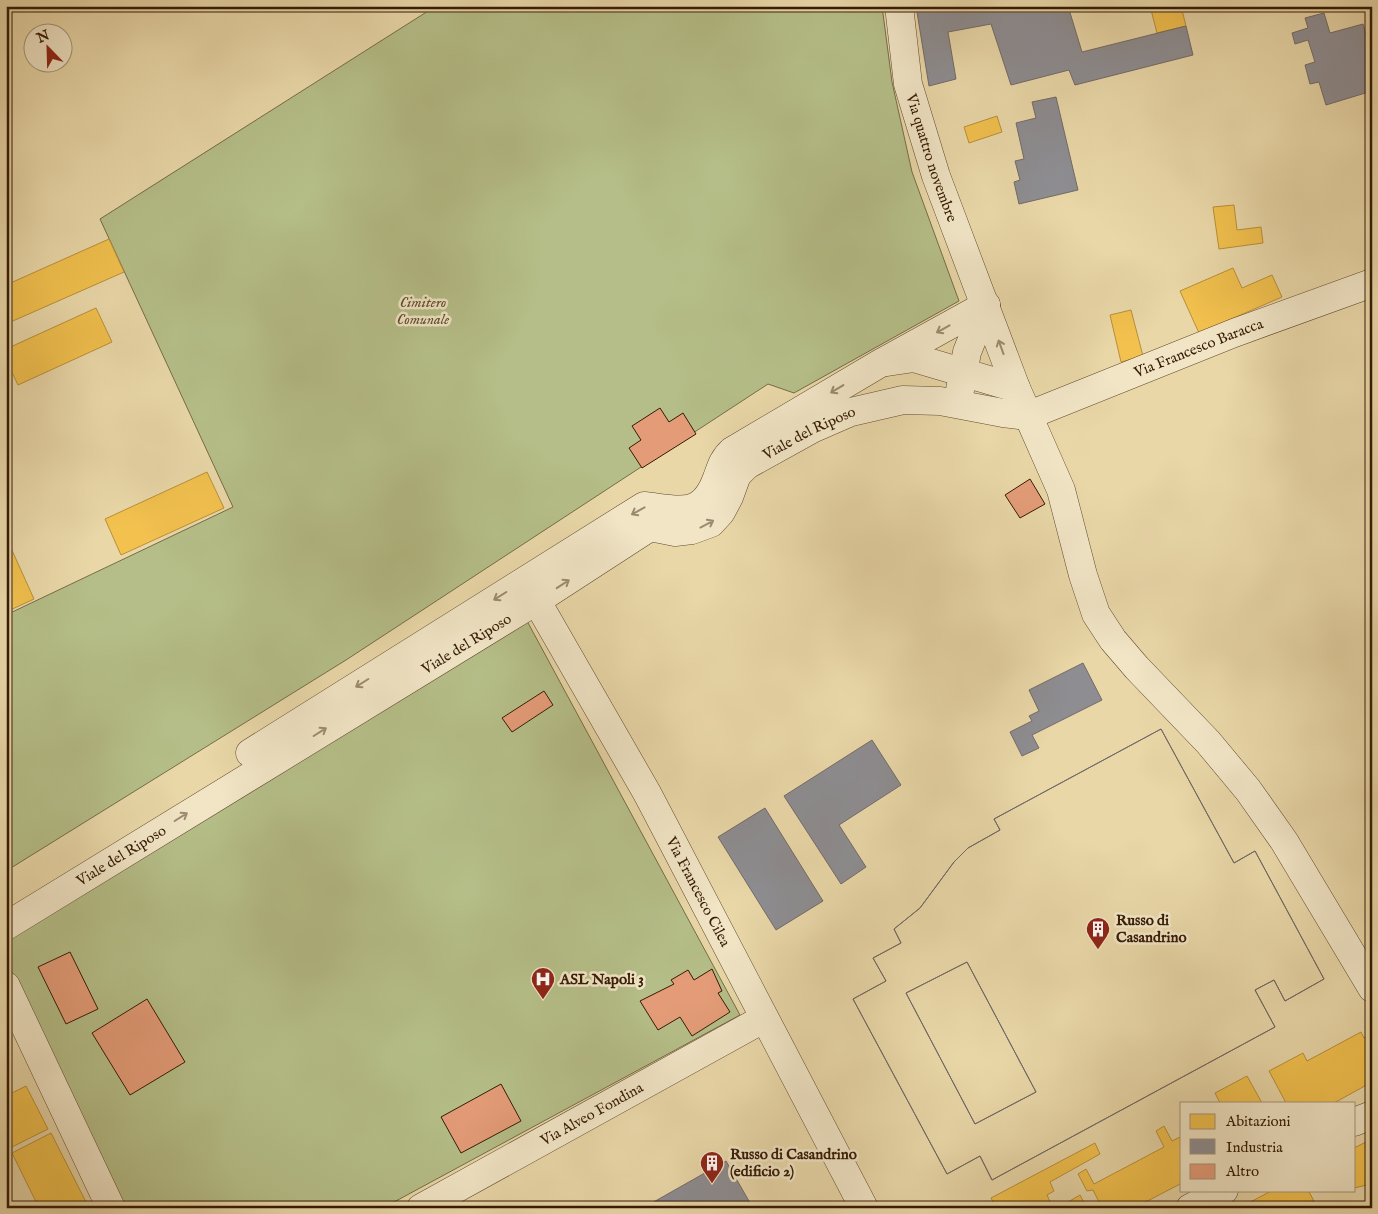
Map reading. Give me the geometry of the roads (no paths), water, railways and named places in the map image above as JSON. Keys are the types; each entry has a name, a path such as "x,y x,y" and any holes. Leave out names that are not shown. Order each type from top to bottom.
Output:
{"street":[{"name":"Via quattro novembre","path":"899,6 910,92 936,176 1016,388"},
{"name":"Via Francesco Baracca","path":"1027,416 1234,333 1372,283"},
{"name":"Viale del Riposo","path":"6,926 531,590 644,506 682,511 700,504 711,492 725,457 732,451 879,364 986,306"},
{"path":"962,406 960,395 967,352 986,306"},
{"name":"Viale del Riposo","path":"879,364 914,358 1016,388"},
{"name":"Viale del Riposo","path":"923,401 939,396 946,387 945,374 935,365"},
{"path":"1016,388 1061,490 1083,575 1096,614 1113,640 1136,668 1208,742 1248,790 1284,841 1372,988"},
{"name":"Viale del Riposo","path":"6,906 531,590 650,527 675,532 692,530 711,523 721,512 737,475 747,464 812,429 851,412 903,400 940,401 1027,416"},
{"name":"Via Francesco Cilea","path":"531,590 647,793 864,1208"},
{"path":"6,986 111,1208"},
{"name":"Via Alveo Fondina","path":"421,1208 764,1019"},
{"path":"1356,1121 1372,1115"},
{"path":"1190,1208 1220,1192"}],"place":[{"name":"Russo di Casandrino","path":"1098,950"},
{"name":"ASL Napoli 3","path":"543,1000"},
{"name":"Russo di Casandrino (edificio 2)","path":"712,1184"}],"park label":[{"name":"Cimitero Comunale","path":"423,310"}]}
